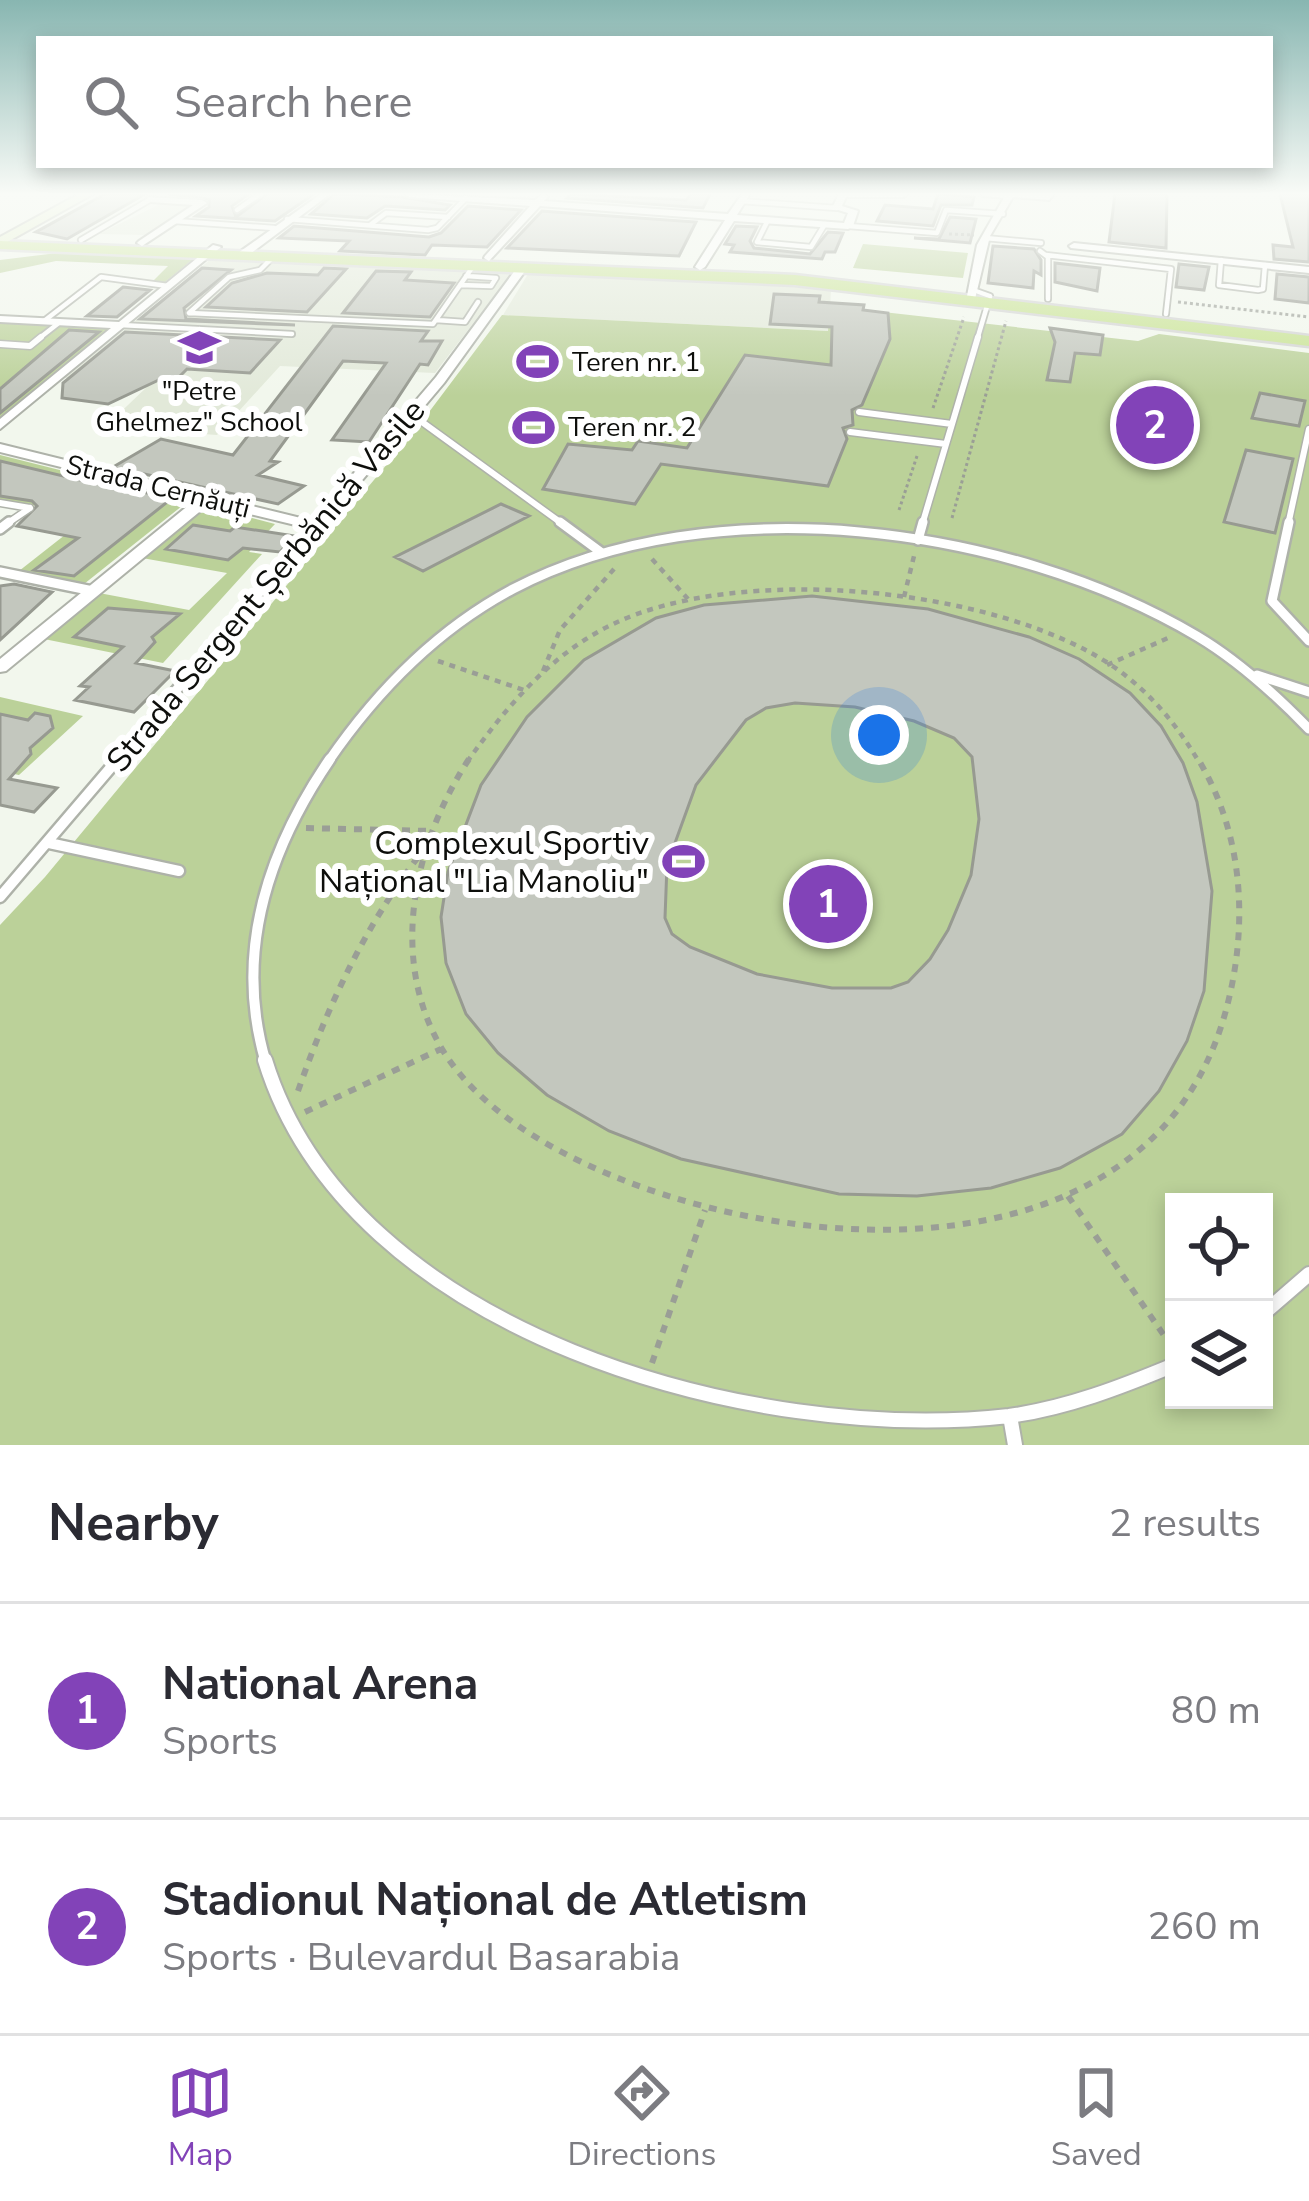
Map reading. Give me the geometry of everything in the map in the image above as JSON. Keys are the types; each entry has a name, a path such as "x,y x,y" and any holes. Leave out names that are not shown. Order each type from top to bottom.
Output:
{"main road":[{"path":"384,261 795,280 1048,299 1309,332"},
{"path":"401,261 822,274 1309,341"}],"street":[{"path":"0,425 197,261"},
{"path":"476,266 480,261"},
{"path":"700,267 703,261"},
{"path":"978,297 982,261"},
{"path":"1233,261 1309,270"},
{"name":"Strada Sergent Șerbănică Vasile","path":"316,526 411,414 523,267"},
{"path":"0,319 121,325"},
{"name":"Strada Cernăuți","path":"0,448 316,526"},
{"path":"0,667 206,499"}],"lane":[{"path":"269,261 260,270 229,277 189,313 433,324 460,285 476,266 496,278 490,286 460,285"},
{"path":"1043,261 1048,299"},
{"path":"1120,261 1172,269 1166,314"},
{"path":"1221,261 1220,285 1258,290 1263,289 1264,265"},
{"path":"44,321 101,278 168,286"},
{"path":"918,540 952,424 978,297"},
{"path":"436,320 465,322 478,302"},
{"path":"0,344 30,346 60,322"},
{"path":"121,325 292,334"},
{"path":"859,412 952,424"},
{"path":"411,414 602,553"},
{"path":"1309,429 1272,601 1309,640"},
{"path":"850,432 946,444"},
{"path":"0,503 30,508 0,529"},
{"name":"Strada Sergent Șerbănică Vasile","path":"0,897 316,526"},
{"path":"1165,1369 1108,1392 1010,1416 852,1417 737,1402 646,1379 553,1345 464,1296 392,1244 336,1189 289,1120 255,1030 252,987 258,915 289,827 351,729 420,655 512,590 602,553 639,545 705,534 798,530 918,540 1055,572 1144,606 1187,629 1252,673 1309,729"},
{"path":"0,572 93,591"},
{"path":"1252,673 1309,692"},
{"path":"49,843 179,871"},
{"path":"1273,1304 1309,1274"},
{"path":"1010,1416 1015,1445"}],"path":[{"path":"929,421 978,297"},
{"path":"952,518 1010,308"},
{"path":"899,510 922,441"},
{"path":"904,597 918,540"},
{"path":"542,673 560,629 579,603 639,545 688,599"},
{"path":"771,588 904,597 1019,624 1107,665 1147,693 1176,727 1222,806 1235,843 1242,937 1236,986 1198,1080 1160,1132 1106,1174 1067,1195 988,1220 921,1232 836,1231 705,1210 622,1181 544,1142 475,1088 441,1049 416,988 411,906 432,831 470,757 542,673 620,620 688,599 771,588"},
{"path":"1107,665 1187,629"},
{"path":"420,655 524,690"},
{"path":"289,827 432,831"},
{"path":"289,1120 322,1018 353,950 386,895 428,844"},
{"path":"289,1120 441,1049"},
{"path":"1067,1195 1165,1337"},
{"path":"646,1379 705,1210"}],"shaded area":[{"path":"208,261 512,273 435,373 280,366 217,435 105,427 151,383 65,378"},
{"path":"528,274 831,288 829,331 503,315"}],"green space":[{"path":"0,261 54,261 0,273"},
{"path":"66,261 190,261 165,282 152,282 168,266"},
{"path":"856,261 966,261 963,278 853,268"},
{"name":"Complexul Sportiv Național \"Lia Manoliu\"","path":"830,306 1138,341 1159,334 1309,353 1309,1445 0,1445 0,925 45,877 417,428 502,315 828,331"},
{"path":"0,321 111,327 0,419"},
{"path":"0,455 187,502 84,584 19,571 89,516 0,499"},
{"path":"205,506 275,524 249,552 262,554 163,663 44,639 99,593 189,610 227,573 142,558"},
{"path":"0,697 83,716 19,775 0,771"}],"building":[{"path":"991,261 1041,261 1041,275 1034,271 1033,288 988,283"},
{"path":"1055,263 1100,268 1097,291 1055,282"},
{"path":"1179,264 1209,267 1204,290 1176,287"},
{"path":"202,268 231,270 184,308 186,319 295,325 140,319"},
{"path":"324,268 346,269 307,312 206,307 232,283 267,273 318,275"},
{"path":"376,271 411,272 405,280 454,283 430,317 343,313"},
{"path":"1277,274 1309,277 1309,303 1275,299"},
{"path":"123,287 150,290 117,317 87,316"},
{"path":"774,294 820,296 819,302 864,305 863,310 888,313 890,339 862,405 852,410 853,425 843,428 847,439 828,486 661,464 635,504 543,489 568,444 632,450 638,441 687,448 745,355 831,365 832,327 770,324"},
{"path":"333,326 428,331 421,341 442,341 428,365 420,364 369,442 332,440 386,363 343,361 270,461 278,462 258,475 304,486 278,504 113,467 161,439 233,455"},
{"path":"1050,328 1103,335 1100,355 1075,353 1070,382 1047,380 1055,342"},
{"path":"69,330 99,332 0,413 0,389"},
{"path":"125,332 280,340 250,373 187,369 177,379 163,378 108,404 62,398 63,383"},
{"path":"1260,393 1305,401 1299,426 1252,418"},
{"path":"1246,450 1293,459 1275,533 1224,522"},
{"path":"0,461 171,499 74,576 34,570 78,538 17,526 37,506 0,496"},
{"path":"501,504 529,516 423,571 395,557"},
{"path":"193,525 295,536 280,552 243,548 228,560 166,549"},
{"path":"0,586 52,592 0,640"},
{"path":"812,596 928,609 1029,637 1079,659 1130,693 1161,726 1183,763 1197,802 1212,891 1204,991 1187,1041 1159,1091 1122,1134 1060,1168 991,1188 917,1196 839,1194 681,1159 609,1131 547,1095 498,1053 466,1014 446,963 441,917 448,872 481,785 527,717 584,660 656,618 704,605","holes":["795,703 855,707 914,721 954,738 972,757 979,819 971,875 930,959 908,982 891,988 832,988 757,974 690,947 672,934 665,918 667,865 696,785 746,720 766,708"]},
{"path":"108,608 180,614 152,637 155,642 136,663 175,671 134,712 75,700 89,687 80,686 123,647 74,637"},
{"path":"35,713 50,716 53,728 30,748 31,754 9,779 57,788 34,812 0,805 0,714 28,720"}],"place":[{"name":"\"Petre Ghelmez\" School","path":"199,347"},
{"name":"Teren nr. 1","path":"538,362"},
{"name":"Stadionul Național de Atletism","path":"1155,425"},
{"name":"Teren nr. 2","path":"534,427"},
{"name":"Complexul Sportiv Național \"Lia Manoliu\"","path":"683,862"},
{"name":"National Arena","path":"828,904"}]}
